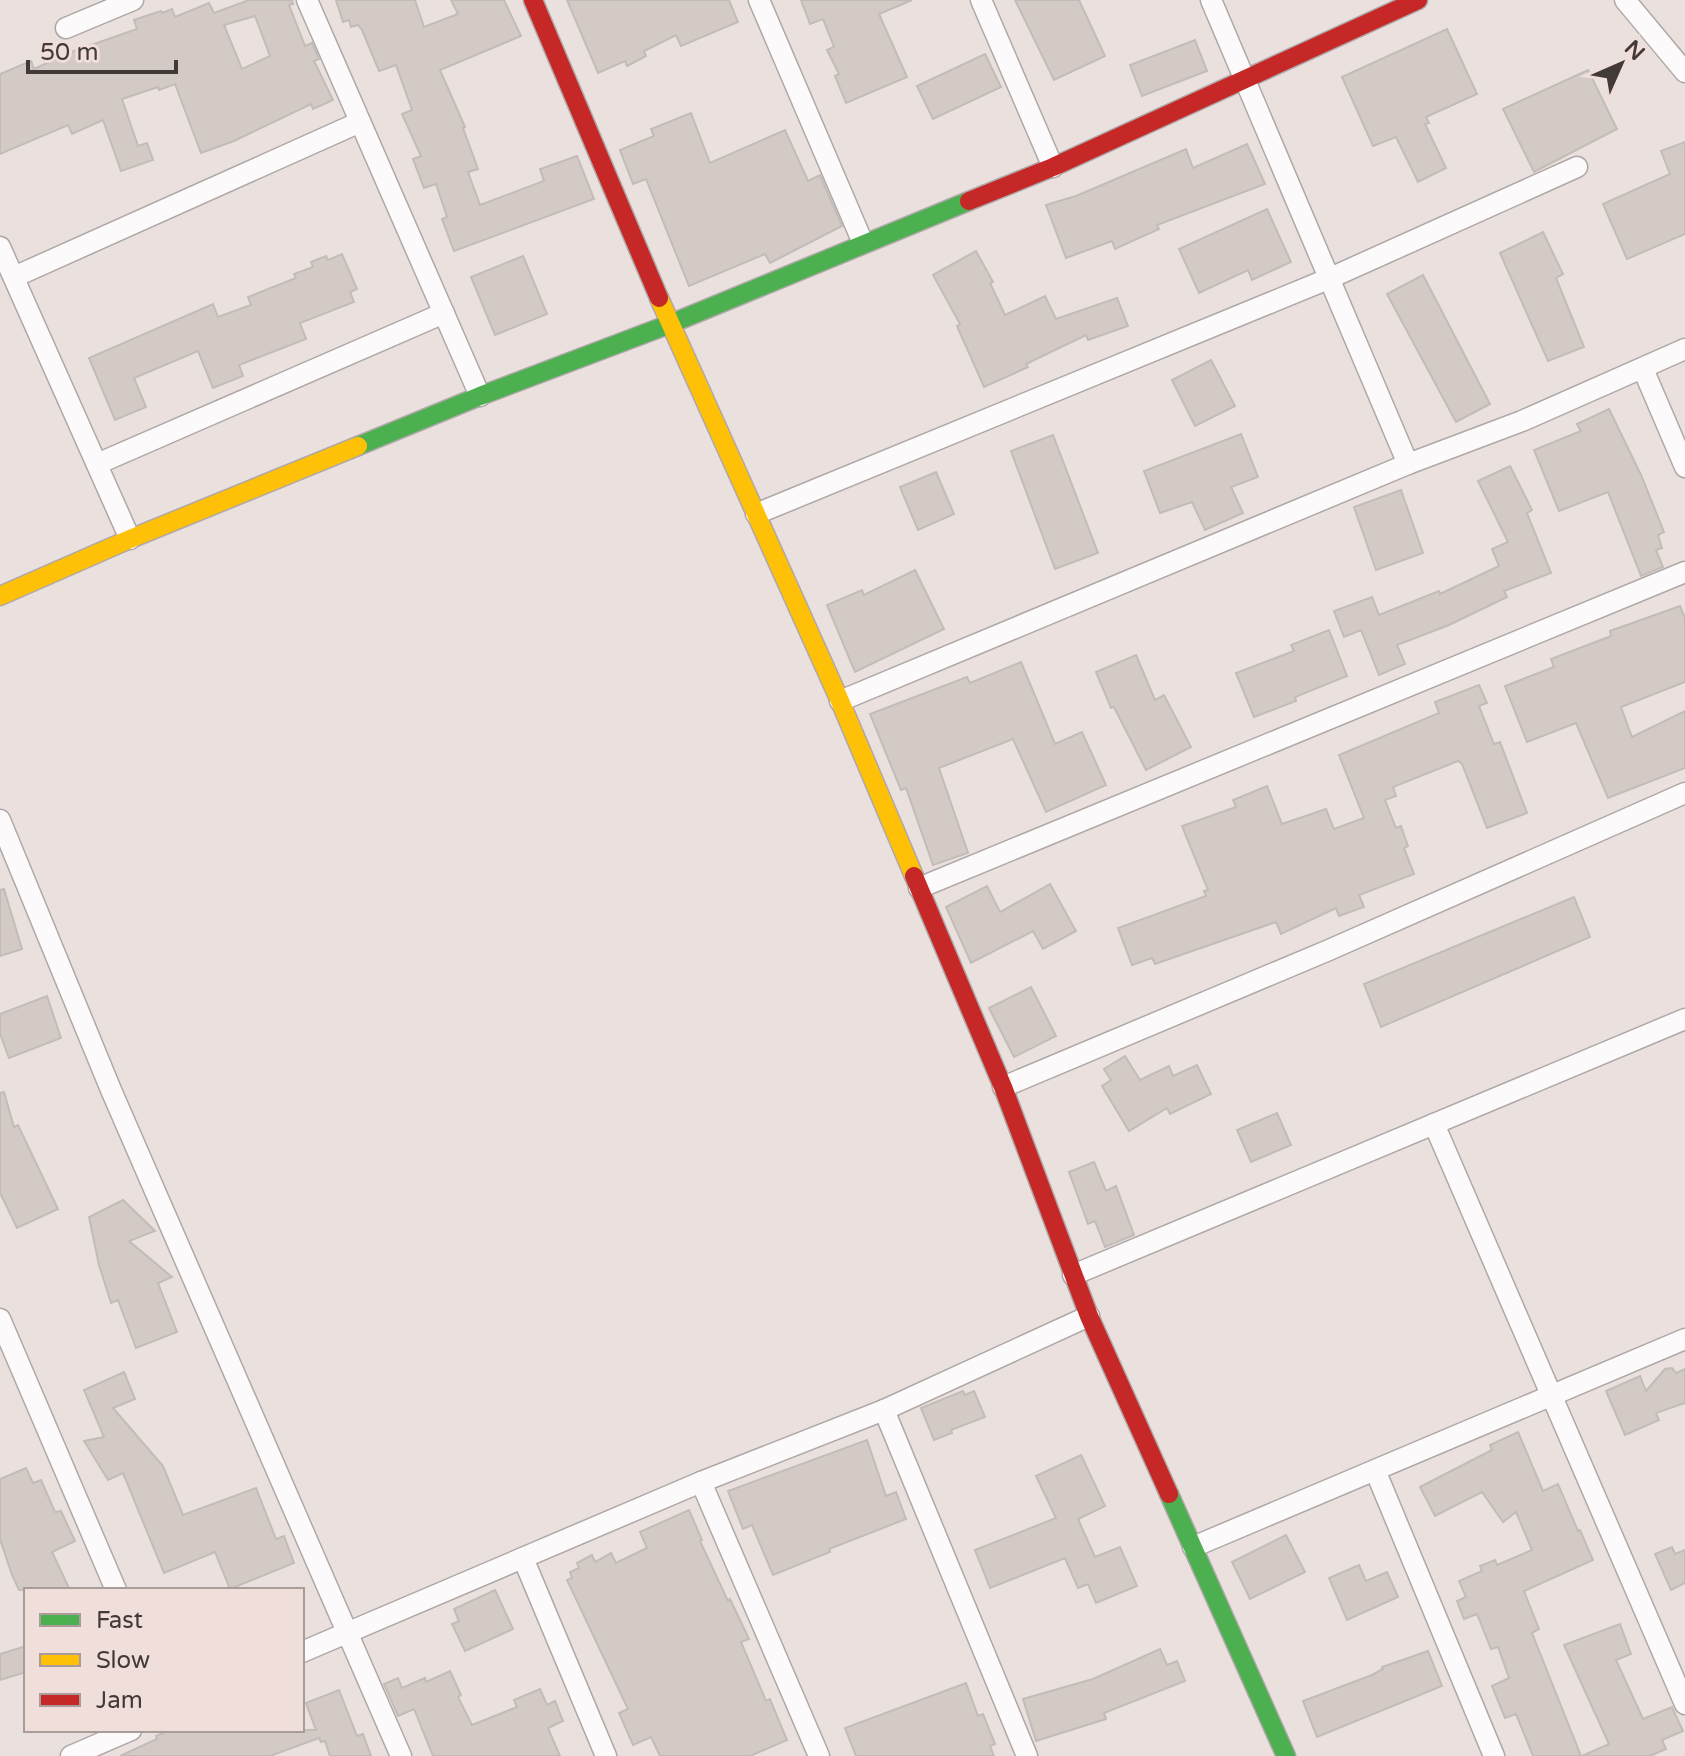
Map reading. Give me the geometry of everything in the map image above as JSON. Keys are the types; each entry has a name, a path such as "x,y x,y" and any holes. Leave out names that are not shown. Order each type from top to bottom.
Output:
{"street":[{"path":"66,28 133,0"},
{"path":"307,0 480,396"},
{"path":"533,0 670,324 840,701 1003,1087 1089,1316 1286,1756"},
{"path":"759,0 863,243"},
{"path":"981,0 1053,167"},
{"path":"1211,0 1408,464"},
{"path":"0,596 130,539 480,396 670,324 1053,167 1418,0"},
{"path":"1625,0 1685,72"},
{"path":"14,277 360,122"},
{"path":"756,514 1328,279 1577,167"},
{"path":"0,247 130,539"},
{"path":"97,464 444,313"},
{"path":"840,701 1408,464 1522,421 1685,349"},
{"path":"1643,369 1685,467"},
{"path":"919,888 1685,572"},
{"path":"1003,1087 1329,950 1685,793"},
{"path":"0,820 111,1090 401,1756"},
{"path":"1073,1275 1685,1019"},
{"path":"1434,1124 1685,1704"},
{"path":"304,1651 701,1482 884,1410 1089,1316"},
{"path":"0,1319 115,1588"},
{"path":"1193,1547 1685,1339"},
{"path":"884,1410 1027,1756"},
{"path":"1375,1470 1494,1756"},
{"path":"701,1482 819,1756"},
{"path":"523,1558 606,1756"},
{"path":"71,1756 126,1732"}],"building":[{"path":"249,0 292,0 293,4 289,5 305,46 312,43 319,59 314,61 333,100 313,109 311,104 234,141 201,153 175,84 122,99 138,146 147,143 153,160 121,171 103,120 72,134 68,125 0,154 0,74 31,61 34,69 137,29 134,20 161,11 172,9 175,17 209,3 214,13","holes":["255,16 270,56 242,69 224,25"]},
{"path":"336,0 415,0 424,27 458,14 451,0 504,0 521,36 440,70 465,127 478,169 468,172 480,205 544,181 540,169 577,156 594,199 454,251 442,219 447,217 436,184 424,188 413,159 421,156 402,114 412,110 396,65 379,71 362,30 358,25 351,27 349,20 343,22"},
{"path":"567,0 729,0 738,22 681,46 676,35 644,51 646,56 627,66 625,61 598,73"},
{"path":"801,0 912,0 879,14 907,77 846,103 835,76 839,74 827,50 834,47 823,19 810,24"},
{"path":"1015,0 1079,0 1105,56 1054,80"},
{"path":"1447,29 1477,94 1426,117 1429,123 1425,124 1446,168 1418,182 1396,137 1373,146 1342,77"},
{"path":"1195,40 1207,71 1142,96 1130,65"},
{"path":"985,54 1001,87 933,119 917,86"},
{"path":"1588,70 1617,129 1534,172 1503,109"},
{"path":"691,113 710,163 785,130 808,181 820,175 842,226 770,263 765,254 689,286 646,179 633,184 620,150 654,136 651,129"},
{"path":"1685,142 1685,234 1627,259 1603,204 1670,174 1661,151"},
{"path":"1247,144 1265,184 1157,225 1159,229 1115,249 1112,241 1066,258 1046,205 1076,196 1186,149 1193,168"},
{"path":"1267,209 1291,262 1252,280 1248,270 1199,293 1179,249"},
{"path":"1543,232 1563,274 1556,278 1584,347 1548,361 1500,253"},
{"path":"976,251 993,282 990,283 1005,315 1045,296 1056,319 1117,298 1128,326 1088,340 1086,335 984,387 957,326 960,324 933,275"},
{"path":"342,254 357,289 350,292 354,302 300,323 306,339 239,365 243,376 213,388 198,351 134,378 146,407 115,420 89,358 213,304 218,317 251,305 248,297 296,278 294,274 313,267 311,262"},
{"path":"523,256 547,314 495,335 471,277"},
{"path":"1423,275 1490,404 1456,422 1387,294"},
{"path":"1211,360 1235,406 1195,426 1172,380"},
{"path":"1609,409 1664,532 1658,535 1662,548 1656,550 1663,567 1641,576 1608,492 1559,511 1534,450 1581,431 1577,424"},
{"path":"1241,434 1258,477 1231,487 1243,513 1205,530 1192,502 1160,513 1144,471"},
{"path":"1053,435 1098,553 1055,569 1011,451"},
{"path":"1510,466 1532,510 1527,513 1551,573 1504,591 1507,597 1449,625 1397,645 1405,664 1379,675 1361,630 1344,637 1334,611 1372,597 1379,615 1439,591 1440,594 1499,566 1492,549 1508,542 1478,481"},
{"path":"936,472 954,514 918,530 900,487"},
{"path":"1401,490 1423,553 1376,570 1354,507"},
{"path":"915,570 944,629 855,672 827,605 862,590 864,595"},
{"path":"1680,606 1685,618 1685,682 1621,707 1632,737 1685,711 1685,768 1608,798 1576,723 1527,742 1505,686 1554,667 1551,659 1611,636 1610,631"},
{"path":"1329,630 1347,676 1254,717 1236,673 1294,651 1291,645"},
{"path":"1136,655 1155,700 1164,695 1191,747 1146,770 1114,707 1111,708 1096,672"},
{"path":"1021,662 1055,744 1082,732 1106,785 1046,812 1013,739 939,768 968,853 933,865 906,788 901,790 870,714 967,677 970,683"},
{"path":"1479,685 1487,703 1479,706 1494,744 1500,742 1527,813 1487,828 1462,764 1458,761 1393,787 1396,796 1385,800 1396,828 1401,826 1408,846 1404,848 1414,874 1359,895 1364,907 1339,916 1336,908 1281,934 1276,922 1155,964 1152,958 1132,965 1118,928 1206,896 1204,891 1208,890 1182,826 1236,807 1233,800 1267,786 1282,824 1326,809 1334,829 1364,818 1339,755 1439,713 1435,702"},
{"path":"1050,884 1076,931 1043,949 1033,931 971,963 946,907 987,886 1000,912"},
{"path":"4,889 22,949 0,956 0,890"},
{"path":"1574,897 1590,937 1381,1027 1364,984"},
{"path":"1031,987 1056,1036 1014,1057 989,1008"},
{"path":"47,996 61,1038 9,1058 0,1034 0,1014"},
{"path":"1125,1056 1140,1080 1169,1066 1173,1076 1197,1065 1211,1094 1170,1114 1167,1108 1129,1131 1102,1086 1111,1080 1104,1069"},
{"path":"4,1092 14,1127 18,1125 58,1209 17,1228 0,1193 0,1093"},
{"path":"1277,1113 1291,1145 1251,1162 1237,1130"},
{"path":"1094,1162 1106,1191 1116,1186 1134,1235 1105,1247 1095,1221 1088,1224 1069,1172"},
{"path":"123,1200 155,1231 129,1241 172,1277 158,1283 177,1332 136,1348 118,1300 111,1303 89,1217"},
{"path":"1672,1368 1676,1373 1685,1369 1685,1403 1656,1413 1659,1420 1625,1435 1606,1391 1640,1376 1646,1391 1665,1369"},
{"path":"124,1372 135,1399 113,1408 163,1466 183,1515 256,1488 276,1539 284,1536 294,1563 232,1588 230,1588 215,1552 164,1573 123,1473 108,1480 84,1441 104,1437 84,1390"},
{"path":"963,1391 965,1395 974,1391 985,1417 934,1440 921,1408"},
{"path":"1518,1432 1543,1491 1558,1484 1593,1560 1524,1591 1539,1629 1532,1633 1581,1756 1533,1756 1516,1714 1505,1718 1492,1686 1509,1678 1498,1647 1491,1649 1477,1614 1464,1619 1457,1601 1466,1597 1459,1581 1482,1571 1480,1566 1495,1560 1497,1565 1532,1550 1516,1512 1503,1522 1482,1492 1435,1516 1420,1487 1492,1450 1490,1445"},
{"path":"867,1440 886,1496 896,1492 906,1519 773,1575 752,1525 743,1529 728,1491"},
{"path":"1081,1455 1105,1506 1078,1519 1095,1557 1120,1547 1137,1586 1096,1603 1088,1584 1078,1588 1065,1558 990,1588 975,1550 1056,1518 1036,1476"},
{"path":"26,1468 33,1483 41,1480 55,1512 61,1511 75,1541 52,1552 69,1588 19,1590 0,1539 0,1479"},
{"path":"689,1510 700,1541 749,1639 741,1642 766,1701 770,1699 787,1740 750,1756 660,1756 651,1737 633,1745 619,1713 628,1709 567,1580 572,1578 570,1572 579,1568 577,1563 592,1555 595,1562 611,1553 616,1563 647,1548 640,1532"},
{"path":"1286,1535 1305,1572 1250,1599 1232,1562"},
{"path":"1672,1547 1675,1554 1685,1550 1685,1583 1671,1590 1655,1554"},
{"path":"1359,1565 1366,1581 1387,1572 1398,1597 1347,1620 1329,1578"},
{"path":"495,1590 513,1629 465,1651 452,1624 459,1621 454,1609"},
{"path":"1620,1624 1631,1654 1616,1660 1643,1719 1672,1707 1683,1731 1662,1740 1666,1749 1650,1756 1582,1756 1609,1744 1564,1645"},
{"path":"24,1647 24,1673 0,1680 0,1654"},
{"path":"1160,1649 1167,1665 1177,1661 1185,1681 1104,1713 1106,1719 1036,1741 1023,1699 1093,1679"},
{"path":"1428,1651 1442,1686 1317,1737 1303,1701"},
{"path":"450,1671 461,1695 458,1697 472,1725 517,1707 514,1700 540,1689 547,1705 555,1701 563,1721 548,1728 560,1756 433,1756 414,1709 398,1716 384,1684 398,1678 402,1688"},
{"path":"966,1683 978,1716 983,1714 995,1744 990,1746 994,1756 856,1756 845,1728"},
{"path":"339,1690 357,1736 363,1734 371,1756 330,1756 325,1741 321,1742 319,1738 270,1756 120,1756 157,1739 156,1736 165,1732 316,1730 306,1703"}],"traffic: fast":[{"path":"358,446 670,324 969,201"},
{"path":"1169,1494 1286,1756"}],"traffic: slow":[{"path":"659,298 840,701 914,876"},
{"path":"0,596 358,446"}],"traffic: jam":[{"path":"533,0 659,298"},
{"path":"969,201 1053,167 1418,0"},
{"path":"914,876 1003,1087 1089,1316 1169,1494"}]}
